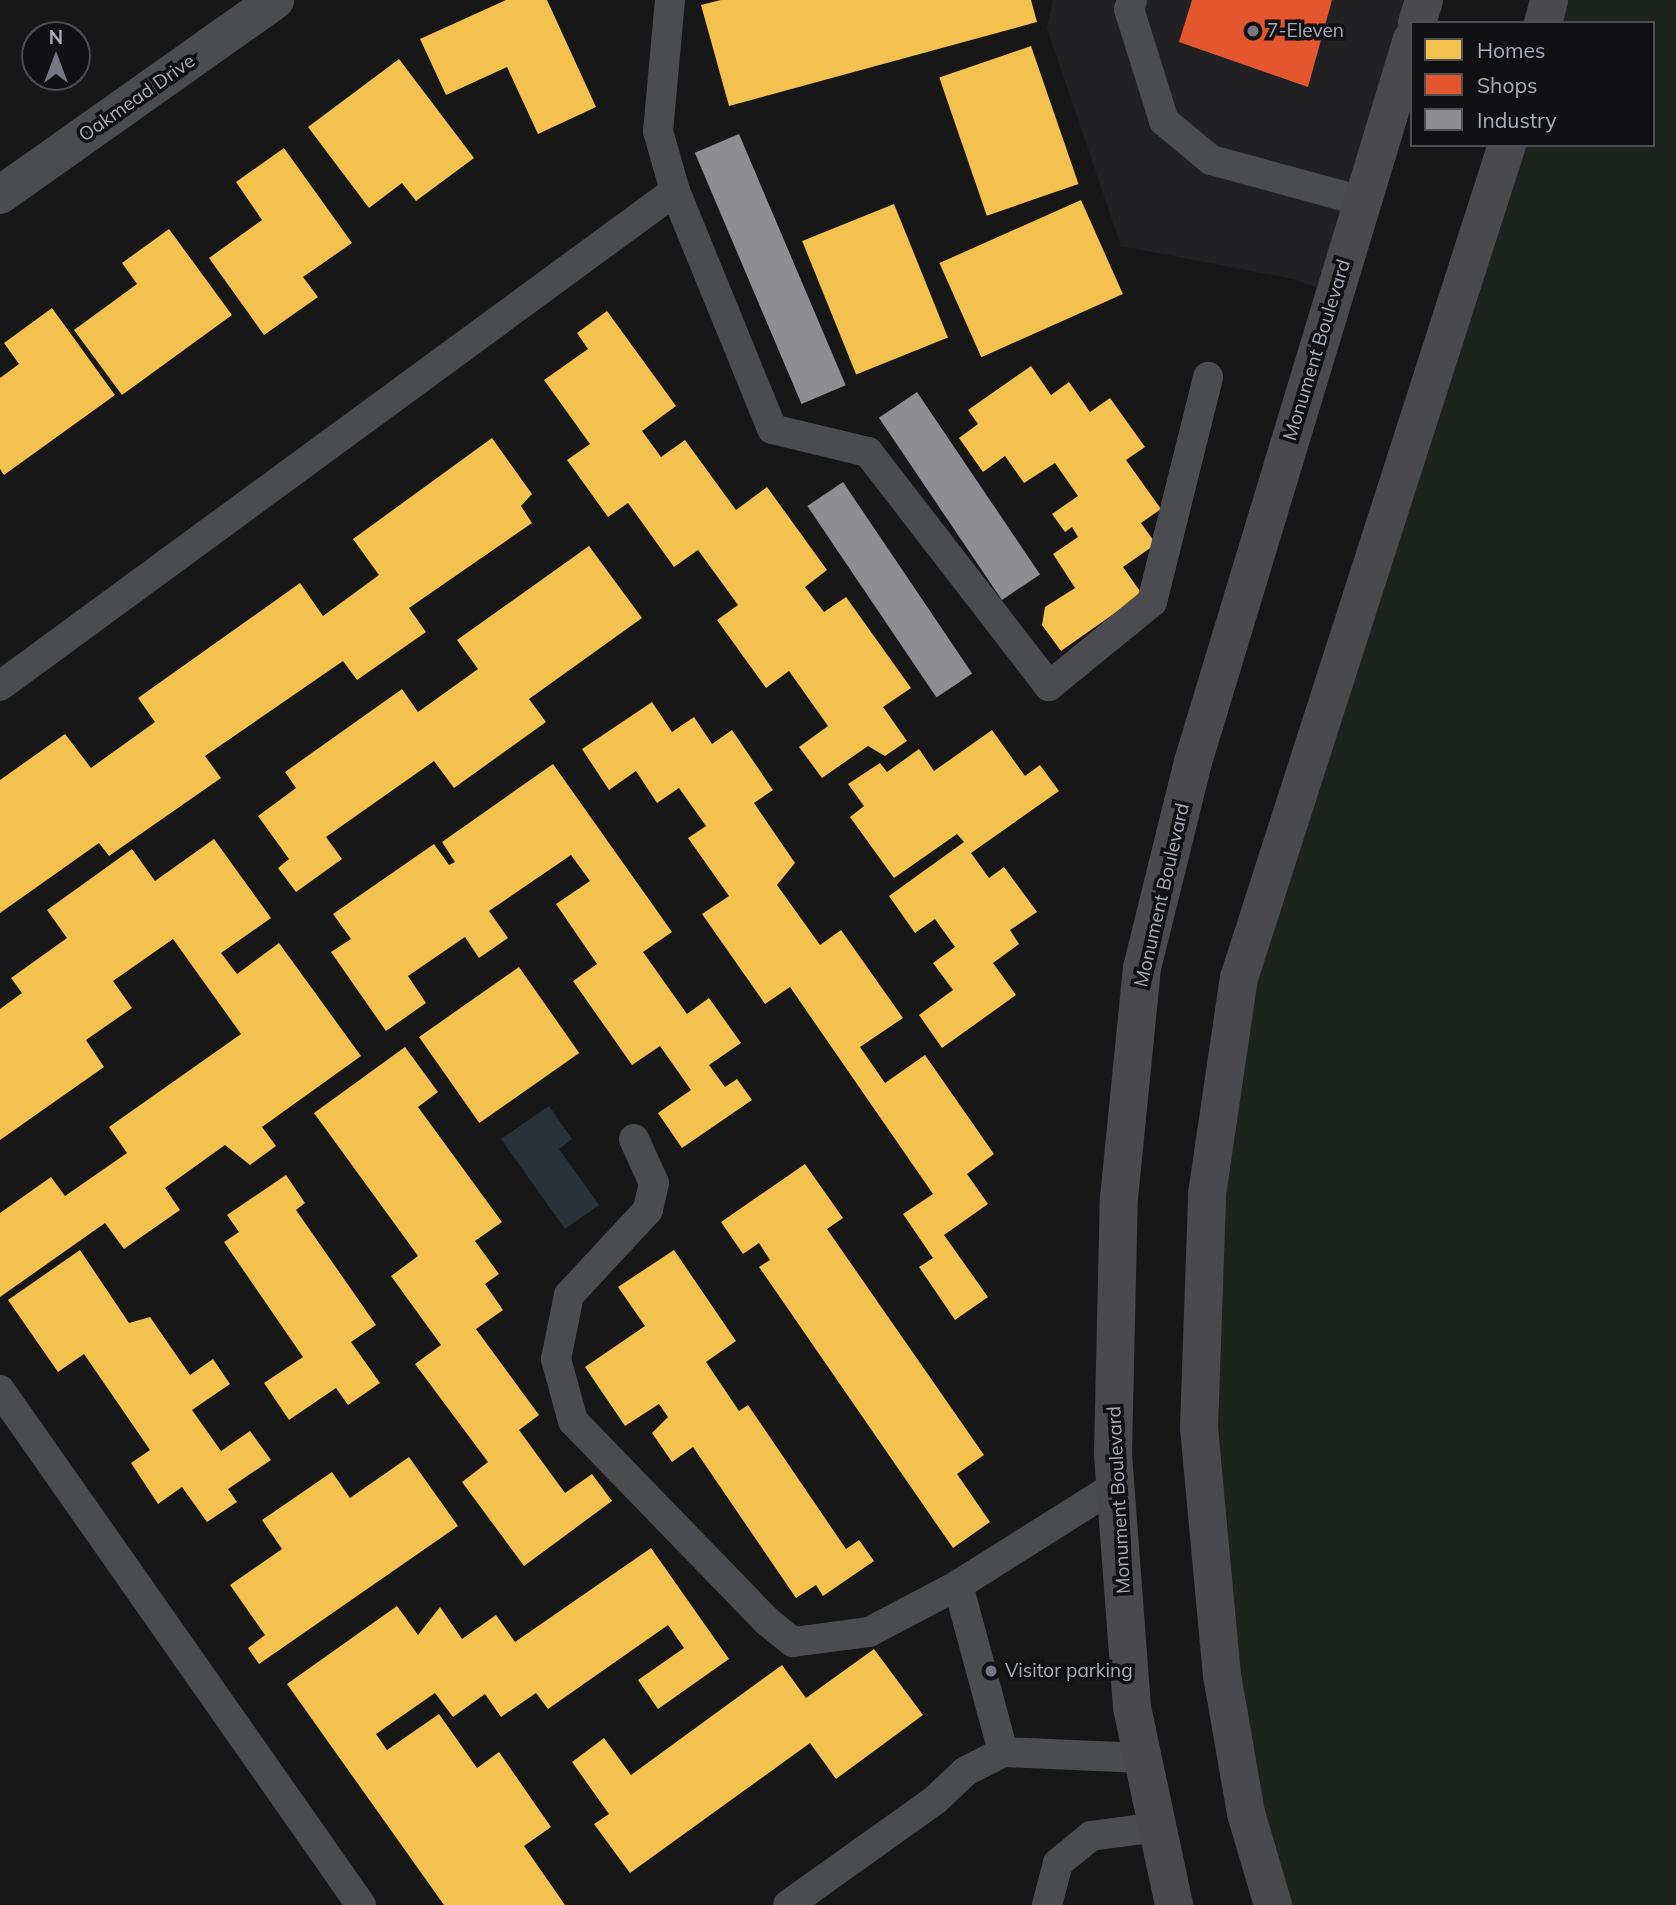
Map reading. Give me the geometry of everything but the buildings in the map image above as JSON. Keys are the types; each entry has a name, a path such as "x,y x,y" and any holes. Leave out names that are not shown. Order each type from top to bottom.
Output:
{"main road":[{"path":"1418,21 1424,0"},
{"path":"1544,21 1549,0"},
{"name":"Monument Boulevard","path":"1174,1905 1132,1707 1113,1453 1119,1198 1142,968 1193,762 1410,45"},
{"path":"1273,1905 1246,1813 1222,1676 1214,1593 1199,1428 1207,1194 1239,978 1506,147"}],"street":[{"name":"Oakmead Drive","path":"0,195 275,0"}],"lane":[{"path":"670,0 658,131 674,191 772,429 868,453 1049,686 1152,602 1209,377"},
{"path":"1132,0 1129,9 1164,121 1211,160 1362,201"},
{"path":"0,686 674,191"},
{"path":"634,1139 654,1183 648,1210 569,1295 556,1359 573,1421 768,1622 793,1643 869,1632 957,1584 1115,1486"},
{"path":"0,1390 361,1905"},
{"path":"957,1584 1003,1752"},
{"path":"788,1905 935,1800 966,1771 1003,1752 1142,1758"},
{"path":"1047,1905 1058,1863 1091,1836 1158,1827"}],"shaded area":[{"path":"1053,0 1424,0 1418,21 1410,21 1410,46 1334,294 1293,279 1121,246 1047,28"},
{"path":"1543,0 1676,0 1676,1905 1273,1905 1199,1428 1239,978 1499,147 1655,147 1655,21 1537,21"},
{"path":"549,1106 572,1139 559,1149 599,1205 565,1229 501,1139"}],"place":[{"name":"7-Eleven","path":"1253,31"},
{"name":"Visitor parking","path":"991,1671"}]}
